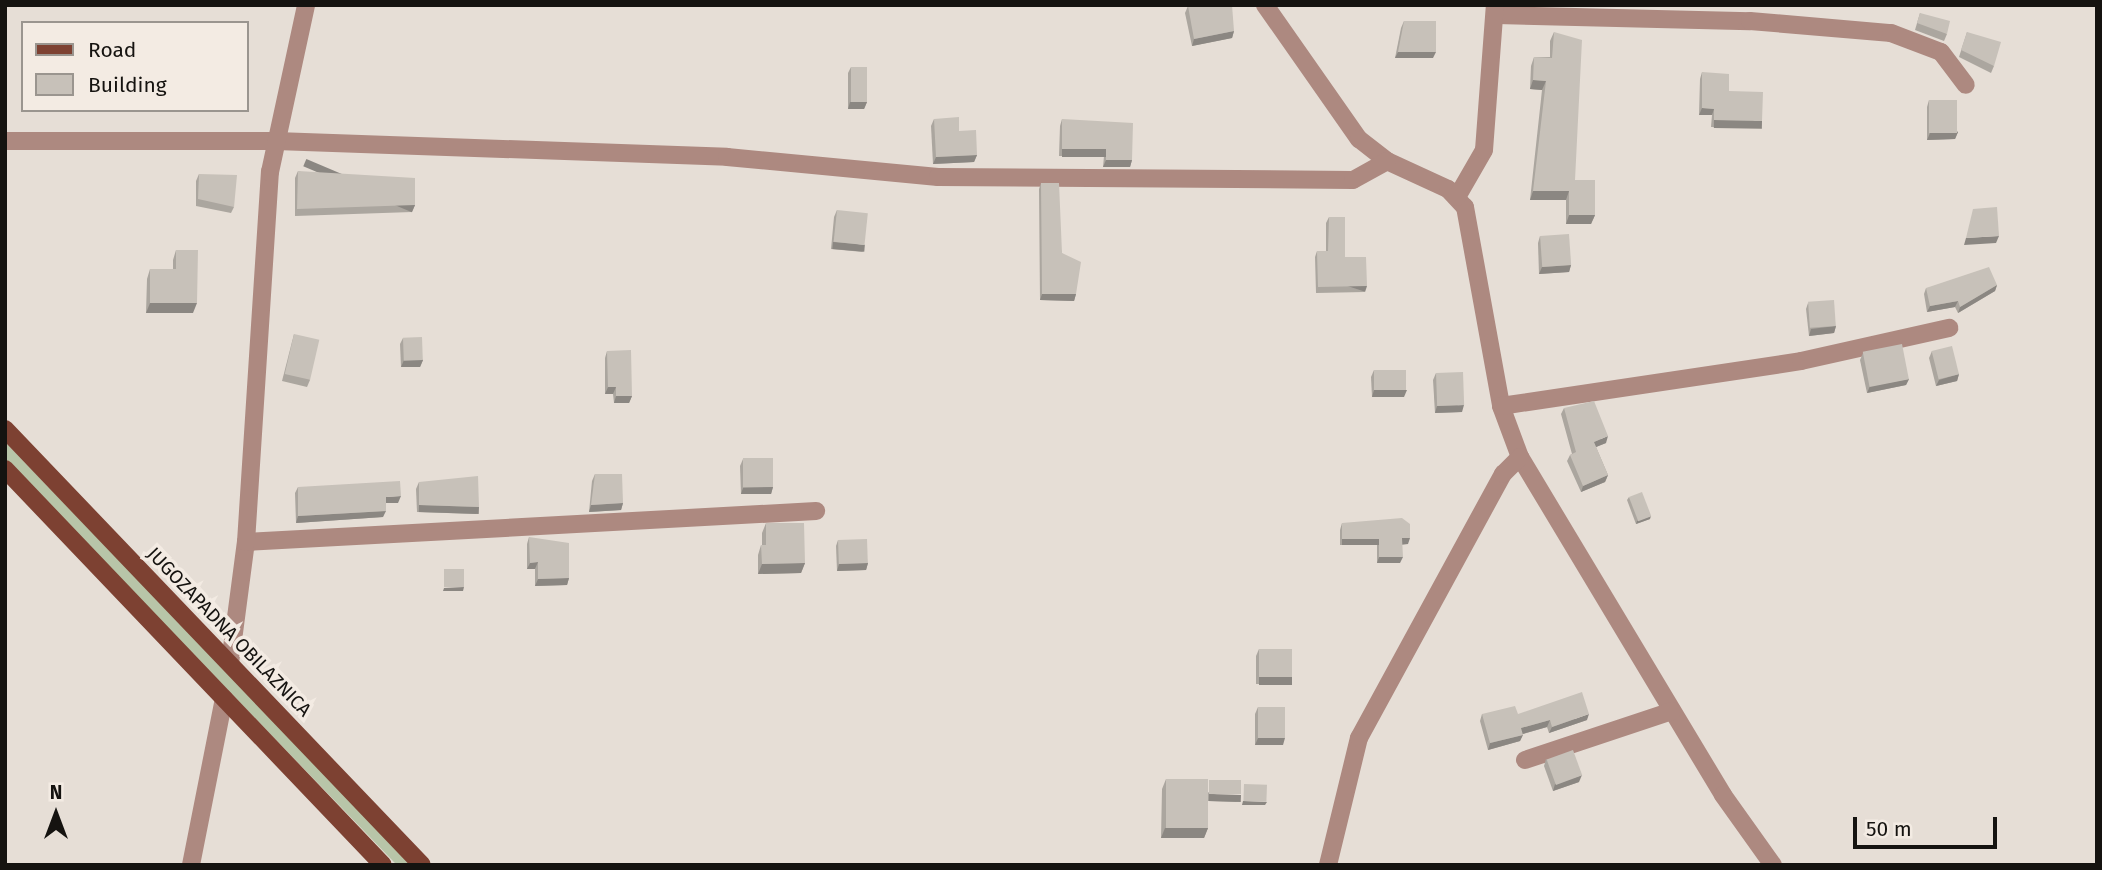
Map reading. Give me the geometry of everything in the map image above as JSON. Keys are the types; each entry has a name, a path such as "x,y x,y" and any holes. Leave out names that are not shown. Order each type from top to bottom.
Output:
{"main road":[{"name":"JUGOZAPADNA OBILAZNICA","path":"5,429 422,865"},
{"path":"5,469 383,865"}],"street":[{"path":"230,663 246,542 261,271 276,141 306,5"},
{"path":"1265,5 1349,127 1387,161 1457,197 1465,207 1501,406 1520,457 1672,711 1773,865"},
{"path":"1457,197 1482,155 1496,10 1749,21 1891,33 1941,52 1966,85"},
{"path":"5,141 276,141 727,157 914,177 1353,180 1387,161"},
{"path":"1501,406 1801,361 1949,328"},
{"path":"1328,865 1359,738 1503,474 1520,457"},
{"path":"246,542 816,511"},
{"path":"191,865 224,698"},
{"path":"1525,760 1672,711"}],"green space":[{"path":"5,442 412,864 397,865 5,459"}],"building":[{"path":"1232,5 1234,31 1194,39 1188,6"},
{"path":"1920,13 1950,21 1947,34 1917,23"},
{"path":"1404,21 1436,21 1436,52 1398,52"},
{"path":"1554,32 1582,40 1575,180 1595,180 1595,215 1569,215 1569,191 1533,191 1546,81 1533,80 1534,57 1552,58"},
{"path":"1967,32 2001,42 1994,66 1961,50"},
{"path":"851,67 867,67 867,102 851,102"},
{"path":"1702,72 1729,74 1729,91 1763,92 1762,121 1714,120 1714,109 1702,108"},
{"path":"1929,100 1957,100 1957,133 1929,133"},
{"path":"959,117 959,131 976,130 977,155 936,157 934,119"},
{"path":"1062,119 1133,123 1132,160 1106,160 1106,149 1062,149"},
{"path":"298,171 415,178 415,205 297,209"},
{"path":"199,174 237,175 234,207 198,199"},
{"path":"1041,183 1059,183 1062,253 1081,262 1076,294 1042,294"},
{"path":"1997,207 1999,236 1966,238 1973,209"},
{"path":"837,210 868,213 864,245 834,242"},
{"path":"1329,217 1345,217 1345,257 1366,257 1367,286 1318,287 1317,251 1328,251"},
{"path":"1569,234 1571,265 1542,267 1540,236"},
{"path":"176,250 198,250 197,303 150,303 150,269 176,269"},
{"path":"1989,267 1997,285 1960,307 1958,301 1930,306 1926,288"},
{"path":"1834,300 1836,326 1810,328 1808,302"},
{"path":"294,334 319,340 310,380 285,374"},
{"path":"422,337 423,360 404,361 403,338"},
{"path":"1902,344 1909,379 1870,387 1863,352"},
{"path":"1952,346 1959,374 1939,379 1932,351"},
{"path":"631,350 632,396 616,396 616,387 608,387 607,351"},
{"path":"1374,370 1406,370 1406,390 1374,390"},
{"path":"1463,372 1464,405 1437,406 1436,373"},
{"path":"1594,401 1608,436 1594,442 1608,475 1583,486 1570,455 1576,452 1564,408"},
{"path":"743,458 773,458 773,487 743,487"},
{"path":"595,474 622,474 623,503 591,505"},
{"path":"478,476 479,507 419,505 419,482"},
{"path":"400,481 401,496 386,497 386,511 298,516 298,487"},
{"path":"1642,492 1651,516 1638,521 1629,497"},
{"path":"1402,518 1410,524 1410,538 1402,538 1403,557 1379,557 1379,539 1342,539 1342,523"},
{"path":"766,523 804,523 805,563 762,564 761,545 766,545"},
{"path":"529,537 569,543 569,578 538,579 538,562 530,563"},
{"path":"867,539 868,563 839,564 838,540"},
{"path":"444,569 464,569 464,587 444,587"},
{"path":"1259,649 1292,649 1292,677 1259,677"},
{"path":"1582,692 1589,714 1552,727 1550,720 1521,728 1523,735 1490,743 1482,714 1515,706 1518,714"},
{"path":"1258,707 1285,707 1285,738 1258,738"},
{"path":"1573,750 1582,775 1556,785 1547,760"},
{"path":"1166,779 1208,779 1208,828 1166,828"},
{"path":"1209,780 1241,780 1241,794 1209,794"},
{"path":"1244,784 1267,785 1266,802 1243,801"}]}
